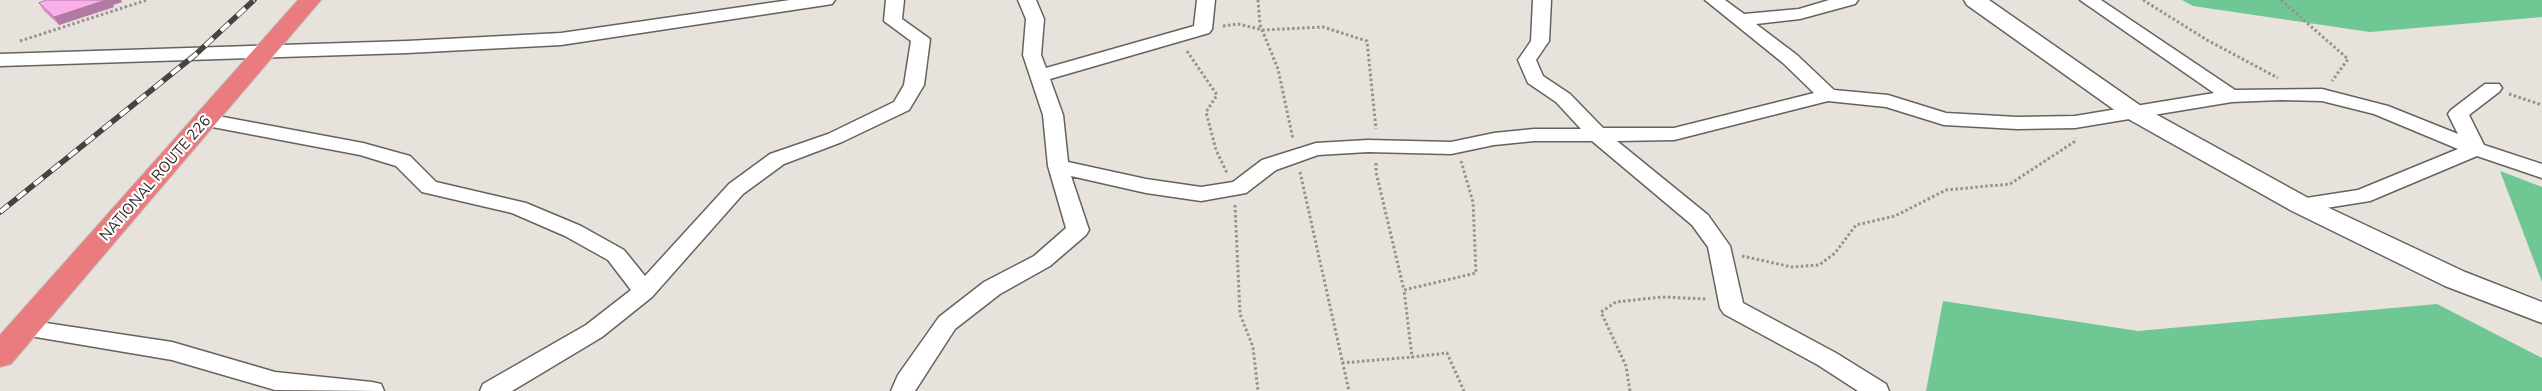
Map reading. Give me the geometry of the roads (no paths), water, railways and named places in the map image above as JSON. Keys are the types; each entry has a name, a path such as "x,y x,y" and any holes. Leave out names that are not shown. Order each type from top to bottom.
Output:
{"highway":[{"name":"NATIONAL ROUTE 226","path":"0,356 310,0"}],"street":[{"path":"0,60 264,52 561,39 826,0"},
{"path":"492,391 594,331 644,291 736,189 777,159 835,138 902,106 914,85 921,39 893,21 895,0"},
{"path":"903,391 907,381 947,323 992,288 1042,261 1078,230 1058,166 1053,116 1032,55 1035,19 1027,0"},
{"path":"1038,76 1203,29 1206,0"},
{"path":"1542,0 1540,41 1527,60 1534,79 1563,98 1599,136 1700,220 1720,250 1732,308 1827,359 1876,391"},
{"path":"1714,0 1790,59 1828,96"},
{"path":"1740,20 1800,14 1849,0"},
{"path":"1974,0 2132,111 2301,205 2455,279 2542,313"},
{"path":"2089,0 2231,96"},
{"path":"2476,149 2458,114 2492,88"},
{"path":"1058,166 1146,186 1201,194 1239,188 1269,165 1316,149 1377,146 1454,147 1494,139 1534,135 1674,134 1828,96 1888,101 1944,119 2017,124 2076,122 2132,111 2231,96 2316,95 2381,110 2476,149 2542,171"},
{"path":"207,120 363,149 403,161 429,187 518,208 572,231 616,255 644,291"},
{"path":"2301,205 2362,196 2476,149"},
{"path":"26,328 172,351 275,381 372,391"}],"railway":[{"path":"0,212 195,55 254,0"}]}
